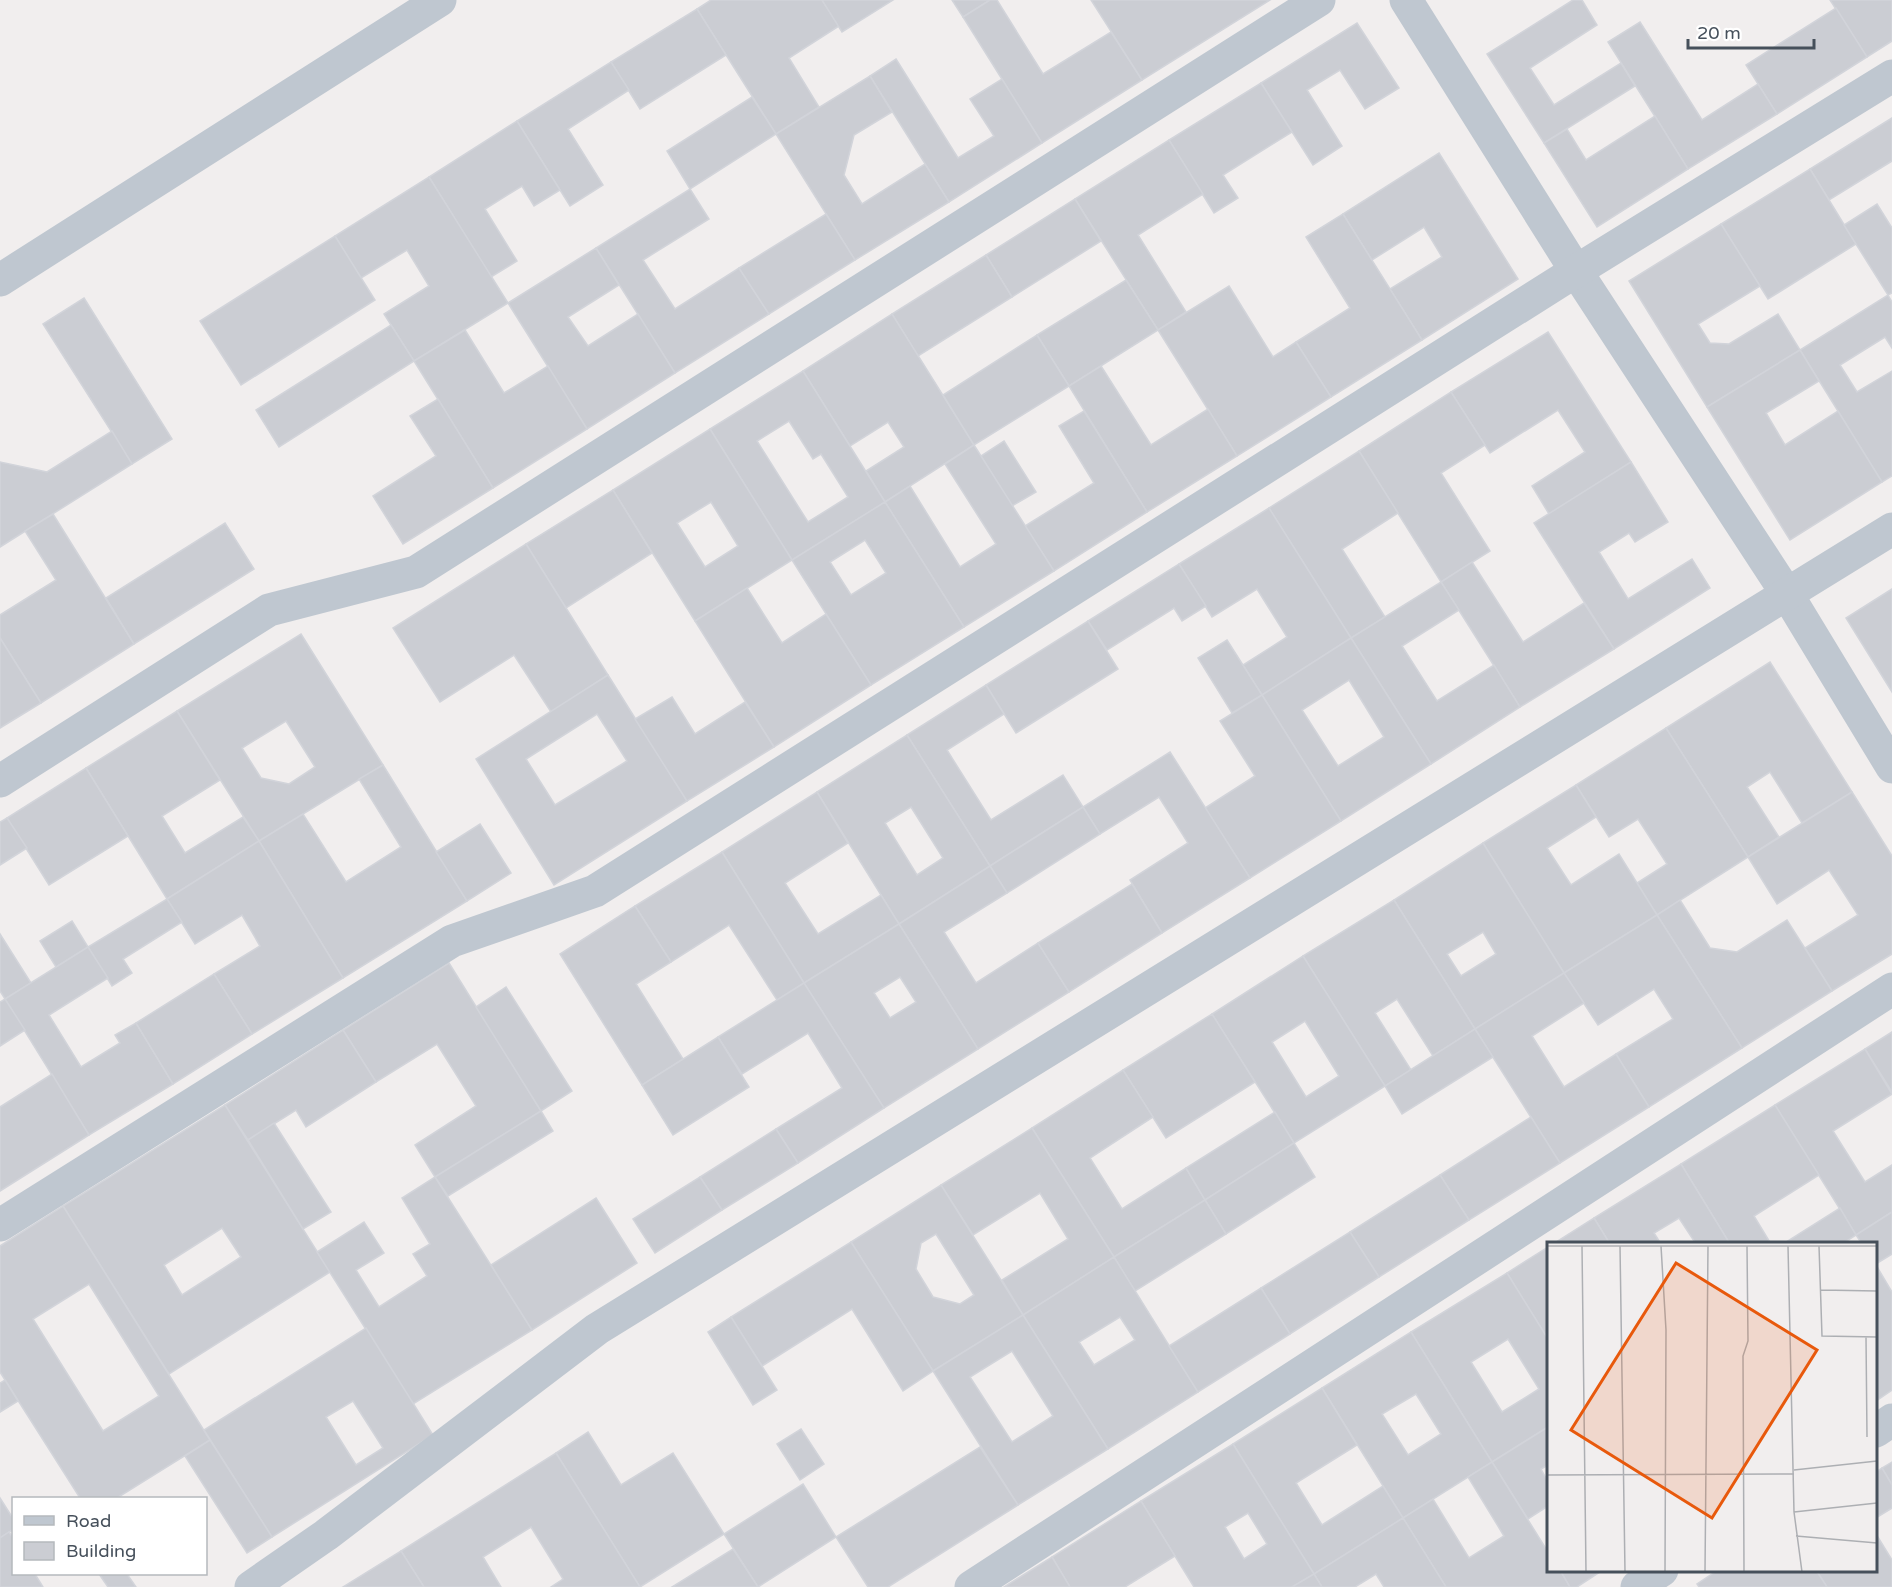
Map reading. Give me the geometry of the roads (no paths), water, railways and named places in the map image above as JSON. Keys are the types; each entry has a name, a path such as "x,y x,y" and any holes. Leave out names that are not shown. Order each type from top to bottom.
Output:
{"street":[{"path":"0,280 440,0"},
{"path":"0,781 269,610 416,572 1320,0"},
{"path":"1406,0 1575,271 1787,594 1892,767"},
{"path":"0,1225 452,940 595,891 1575,271 1892,76"},
{"path":"250,1587 326,1535 597,1329 1892,529"},
{"path":"971,1587 1892,989"},
{"path":"1877,1430 1892,1420"},
{"path":"1637,1587 1659,1572"}]}
